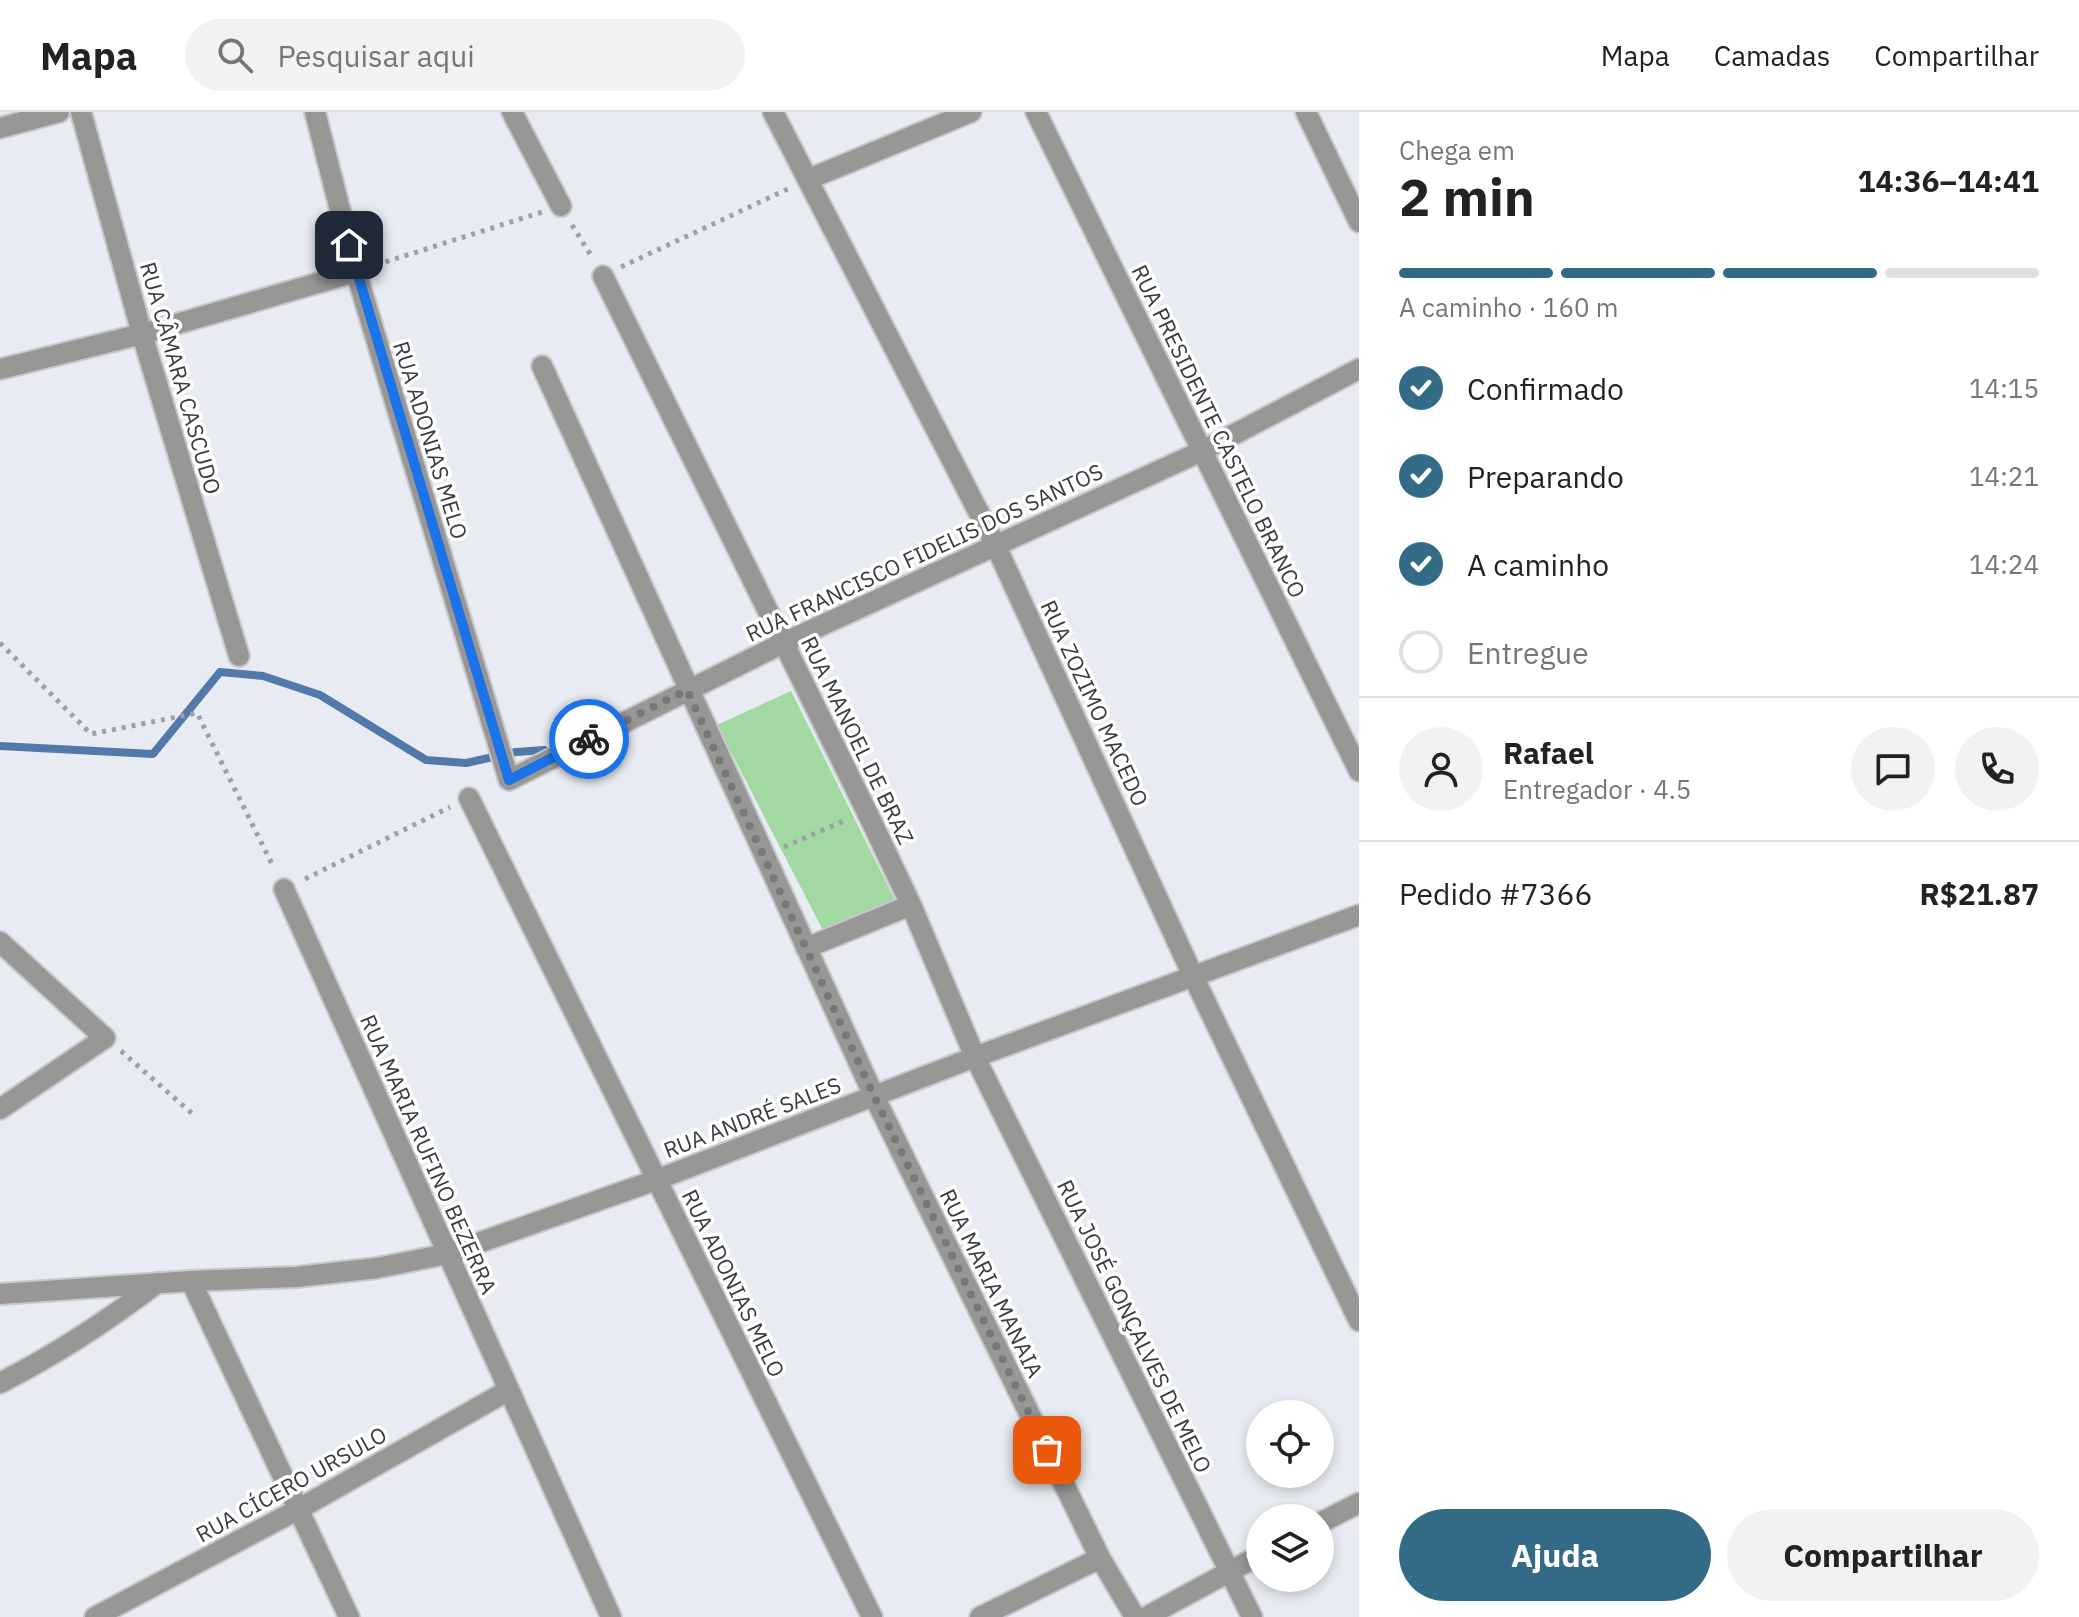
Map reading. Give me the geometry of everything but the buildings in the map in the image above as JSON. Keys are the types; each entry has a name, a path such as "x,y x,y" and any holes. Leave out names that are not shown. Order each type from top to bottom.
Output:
{"street":[{"path":"0,128 59,112"},
{"name":"RUA CÂMARA CASCUDO","path":"81,112 142,334 239,656"},
{"name":"RUA ADONIAS MELO","path":"315,112 356,272 509,780"},
{"path":"512,112 561,206"},
{"name":"RUA ZOZIMO MACEDO","path":"773,112 995,544 1194,978 1359,1321"},
{"path":"809,179 971,112"},
{"name":"RUA PRESIDENTE CASTELO BRANCO","path":"1036,112 1359,771"},
{"path":"1306,112 1359,222"},
{"path":"0,369 142,334 356,272"},
{"name":"RUA MANOEL DE BRAZ","path":"603,276 866,810 911,905 975,1057"},
{"path":"542,366 874,1096"},
{"name":"RUA FRANCISCO FIDELIS DOS SANTOS","path":"509,780 783,643 1202,451 1359,369"},
{"name":"RUA ADONIAS MELO","path":"469,798 872,1617"},
{"name":"RUA MARIA RUFINO BEZERRA","path":"284,889 611,1617"},
{"path":"806,948 911,905"},
{"name":"RUA ANDRÉ SALES","path":"0,1294 310,1276 377,1268 447,1254 656,1180 975,1057 1359,915"},
{"path":"0,942 105,1038 0,1109"},
{"name":"RUA JOSÉ GONÇALVES DE MELO","path":"975,1057 1252,1617"},
{"name":"RUA MARIA MANAIA","path":"874,1096 1100,1558 1135,1617"},
{"path":"191,1281 349,1617"},
{"path":"0,1383 93,1331 157,1283"},
{"name":"RUA CÍCERO URSULO","path":"95,1617 297,1510 509,1390"},
{"path":"1334,1516 1359,1503"},
{"path":"980,1617 1100,1558"},
{"path":"1146,1617 1246,1562"}],"path":[{"path":"356,272 561,206 603,276 809,179"},
{"path":"0,643 91,734 197,713 284,889 469,798"},
{"path":"765,856 866,810"},
{"path":"105,1038 196,1117"}],"green space":[{"path":"791,691 901,912 829,942 717,725"}],"waterway":[{"path":"0,746 153,754 220,672 263,676 320,695 426,760 466,763 516,752 544,750"}],"way so far":[{"path":"589,739 687,690 874,1096 1047,1450"}],"route":[{"path":"349,245 509,780 589,739"}]}
